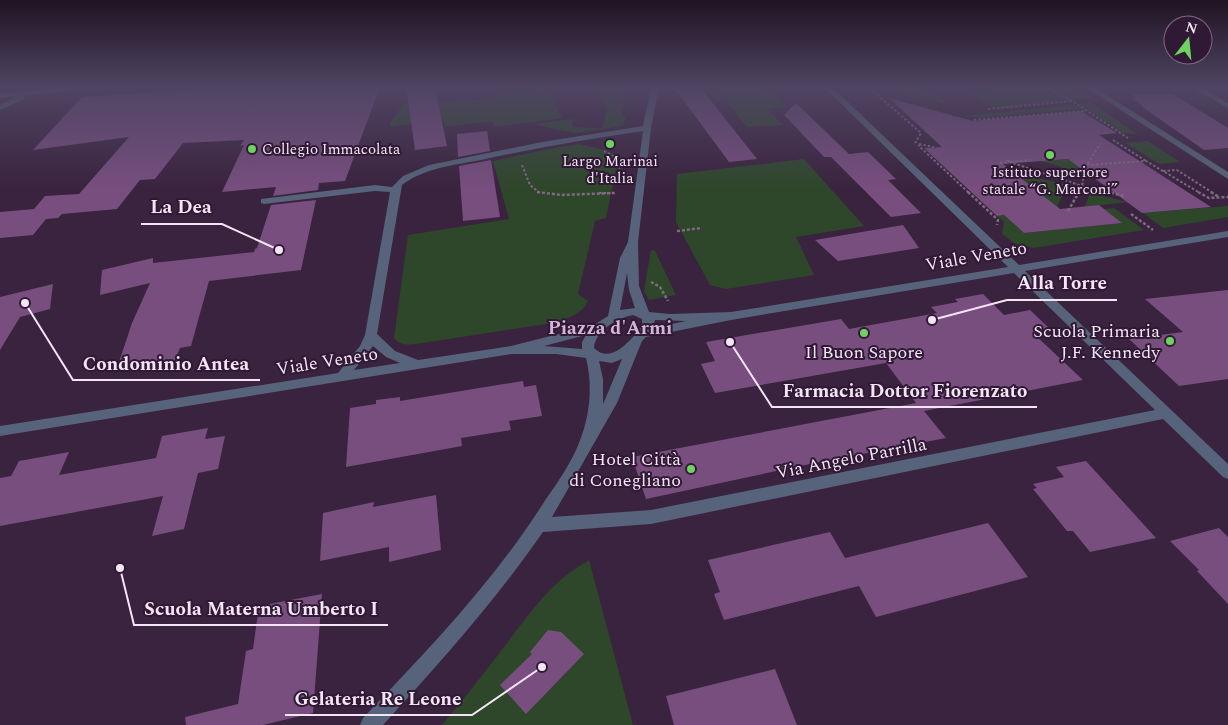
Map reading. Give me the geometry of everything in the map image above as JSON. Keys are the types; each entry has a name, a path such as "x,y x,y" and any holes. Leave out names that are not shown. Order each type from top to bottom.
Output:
{"street":[{"path":"370,725 488,596 540,525 566,485 586,444 610,403 639,337 648,328 650,323 636,297 633,281 635,259 633,242 648,121"},
{"path":"863,121 1228,473"},
{"path":"1141,121 1228,176"},
{"path":"341,378 366,348 371,335 395,190 398,184 406,178 430,168 542,144 647,128"},
{"path":"264,201 375,188 395,190"},
{"name":"Viale Veneto","path":"732,316 1228,234"},
{"path":"613,318 624,258 633,242"},
{"path":"586,444 599,395 597,374 587,341 600,328 621,312 628,311 670,318 732,316"},
{"path":"639,337 732,316"},
{"name":"Viale Veneto","path":"0,431 511,350 600,328"},
{"path":"371,335 381,349 390,356 419,365"},
{"name":"Viale Veneto","path":"511,350 556,350 591,354 600,358 612,359 619,356 639,337"},
{"name":"Via Angelo Parrilla","path":"540,525 651,517 1166,413"}],"path":[{"path":"907,121 921,133 913,142 934,148"},
{"path":"1101,121 1128,138"},
{"path":"1113,140 1209,198 1228,197"},
{"path":"1068,211 1082,186 1087,165 1102,141"},
{"path":"920,144 919,146 998,220 998,231"},
{"path":"1007,160 1082,186 1125,196"},
{"path":"1000,163 1030,160"},
{"path":"1087,165 1146,161"},
{"path":"521,163 532,189 537,192 562,195 600,192 615,193"},
{"path":"1163,171 1177,170 1219,198"},
{"path":"1131,214 1155,232"},
{"path":"677,231 702,228"},
{"path":"644,280 660,287 670,303"}],"green space":[{"path":"391,121 431,121 390,127"},
{"path":"443,121 541,121 495,127 492,121 445,127"},
{"path":"574,121 572,127 602,128 604,121 625,121 623,126 575,133 532,124"},
{"path":"742,121 779,121 783,125 747,127"},
{"path":"1105,121 1118,121 1137,134 1123,133"},
{"path":"1148,141 1180,162 1159,164 1125,143"},
{"path":"579,144 605,150 618,159 606,218 595,221 578,294 588,301 583,309 559,322 416,344 404,344 396,340 394,338 408,235 509,219 493,161"},
{"path":"804,159 864,226 796,237 814,275 726,289 710,285 676,222 677,174"},
{"path":"1068,159 1083,169 1078,179 1059,166 1040,161"},
{"path":"1013,172 1068,185 1057,207"},
{"path":"1090,193 1128,202 1085,207"},
{"path":"1132,205 1154,212 1228,206 1228,217 1163,228"},
{"path":"1114,208 1144,230 1034,248 1015,244 1002,234 1004,222 997,216 1004,215 1024,233 1121,223 1104,209"},
{"path":"651,250 655,251 676,295 649,300 644,291"},
{"path":"589,560 633,725 442,725 542,599 563,578"}],"building":[{"path":"60,121 367,121 345,181 319,183 318,190 273,196 276,187 222,192 244,145 240,146 244,140 183,143 155,179 140,180 117,209 62,214 58,218 46,219 33,235 0,238 0,212 34,209 45,196 79,194 129,137 33,150"},
{"path":"411,121 442,121 447,146 415,150"},
{"path":"699,121 727,121 757,159 729,162"},
{"path":"790,121 815,121 849,154 868,152 896,179 888,180 921,213 891,217 831,157 824,157"},
{"name":"Istituto superiore statale “G. Marconi”","path":"914,121 1097,121 1117,133 1099,135 1211,207 1142,213 1068,159 1003,164 1060,209 1099,205 1122,223 1024,233 1004,215 997,216 924,148 942,147"},
{"path":"1162,121 1216,121 1228,128 1228,148 1204,150"},
{"path":"487,131 490,151 458,157 457,134"},
{"path":"491,160 500,217 463,221 459,166"},
{"path":"316,200 301,270 209,281 191,346 180,348 174,362 116,371 132,323 150,283 100,295 102,270 153,258 153,263 254,252 271,205"},
{"path":"903,225 919,248 838,261 815,240"},
{"path":"53,284 50,309 20,317 0,350 0,297"},
{"path":"1228,290 1228,379 1179,386 1129,339 1183,332 1145,299"},
{"path":"983,294 1004,315 1030,310 1052,331 1034,334 1083,380 924,411 946,438 795,467 646,499 632,457 916,403 886,363 715,393 701,364 715,361 706,342 841,319 849,329 937,313 931,307 958,302 955,299"},
{"path":"523,381 524,387 536,385 542,416 509,421 511,430 461,438 462,446 346,467 350,408 376,404 376,400 400,397 400,401"},
{"path":"208,428 205,439 225,436 218,469 198,473 184,529 152,536 163,496 0,526 0,478 11,476 19,461 69,452 59,475 156,458 162,436"},
{"path":"1086,461 1156,538 1090,552 1073,531 1067,531 1033,489 1037,488 1033,484 1064,477 1056,467"},
{"path":"436,495 441,550 389,562 389,547 320,561 323,513 374,502 373,507"},
{"path":"988,523 1028,577 876,617 859,586 724,620 714,594 720,592 708,560 830,532 845,558"},
{"path":"1219,528 1228,537 1228,604 1197,571 1199,570 1170,541"},
{"path":"322,594 313,713 263,725 186,725 185,717 238,704 246,651 253,649 259,606"},
{"path":"548,630 561,632 584,654 526,714 500,685 532,654 530,652"},
{"path":"775,669 797,725 674,725 666,696"}],"place":[{"name":"Largo Marinai d'Italia","path":"610,144"},
{"name":"Collegio Immacolata","path":"252,149"},
{"name":"Istituto superiore statale “G. Marconi”","path":"1050,155"},
{"name":"La Dea","path":"279,250"},
{"name":"Condominio Antea","path":"25,303"},
{"name":"Alla Torre","path":"932,320"},
{"name":"Il Buon Sapore","path":"864,333"},
{"name":"Scuola Primaria J.F. Kennedy","path":"1170,341"},
{"name":"Farmacia Dottor Fiorenzato","path":"730,342"},
{"name":"Hotel Città di Conegliano","path":"691,469"},
{"name":"Scuola Materna Umberto I","path":"120,568"},
{"name":"Gelateria Re Leone","path":"542,667"}],"district":[{"name":"Piazza d'Armi","path":"610,327"}]}
